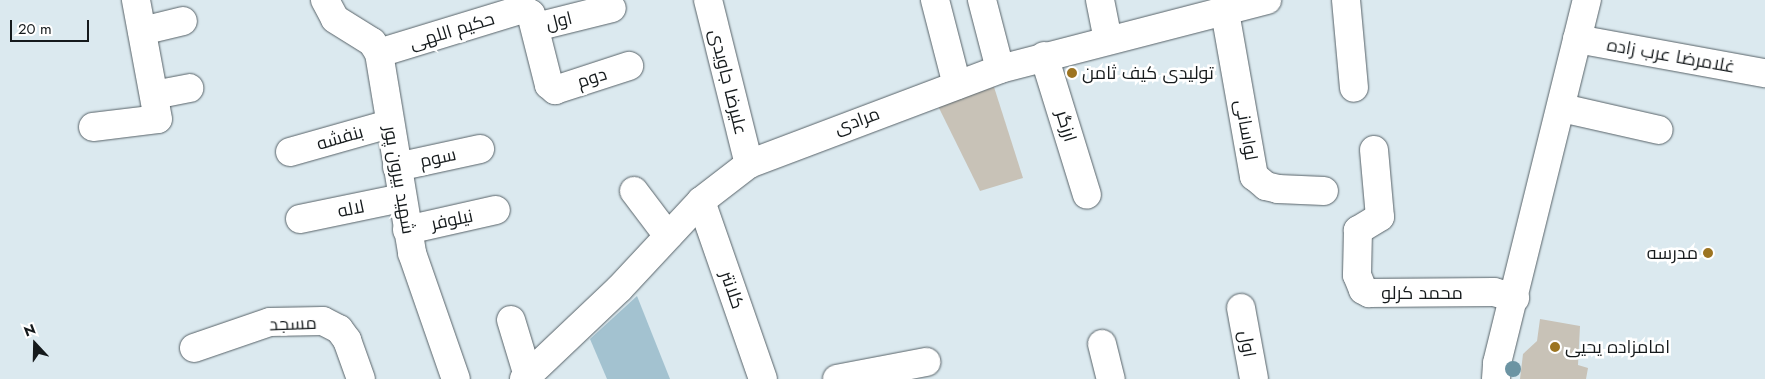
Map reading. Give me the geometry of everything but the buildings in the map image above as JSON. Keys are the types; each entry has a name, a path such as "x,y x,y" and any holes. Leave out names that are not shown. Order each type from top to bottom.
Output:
{"street":[{"path":"136,0 158,116"},
{"path":"325,0 335,19 372,42 379,53"},
{"name":"علیرضا جاویدی","path":"708,0 749,164"},
{"path":"935,0 957,85"},
{"path":"982,0 1000,69"},
{"path":"1100,0 1108,40"},
{"name":"مرادی","path":"526,378 619,290 701,200 749,164 1000,69 1044,56 1267,0"},
{"path":"1346,0 1354,88"},
{"path":"1496,379 1497,363 1515,298 1587,0"},
{"name":"اول","path":"536,27 612,8"},
{"name":"حکیم اللهی","path":"379,53 475,11 523,9 531,14 536,27 549,85 555,90"},
{"name":"لواسانی","path":"1224,12 1254,176 1266,186 1278,189 1324,191"},
{"path":"142,31 183,21"},
{"name":"غلامرضا عرب زاده","path":"1577,39 1765,73"},
{"name":"شهید بیرون پور","path":"379,53 407,230 418,276 456,379"},
{"name":"ارزگر","path":"1044,56 1088,195"},
{"name":"دوم","path":"555,90 629,66"},
{"path":"93,127 158,116 189,88"},
{"path":"1562,108 1659,130"},
{"name":"بنفشه","path":"290,152 389,124"},
{"name":"سوم","path":"397,167 480,149"},
{"name":"محمد کرلو","path":"1374,150 1380,216 1358,230 1357,275 1363,290 1369,293 1494,292 1515,298"},
{"path":"634,191 668,236"},
{"name":"لاله","path":"300,219 402,198"},
{"name":"کلانتر","path":"701,200 763,379"},
{"name":"نیلوفر","path":"407,230 496,210"},
{"name":"اول","path":"1241,308 1254,379"},
{"path":"510,320 526,378"},
{"name":"مسجد","path":"194,348 270,322 323,321 339,329 347,340 362,379"},
{"path":"1102,344 1111,379"},
{"path":"837,379 926,362"}],"shaded area":[{"path":"637,296 670,379 607,379 590,339"}],"place":[{"name":"تولیدی کیف ثامن","path":"1072,73"},
{"name":"مدرسه","path":"1708,253"},
{"name":"امامزاده یحیی","path":"1555,347"}]}
